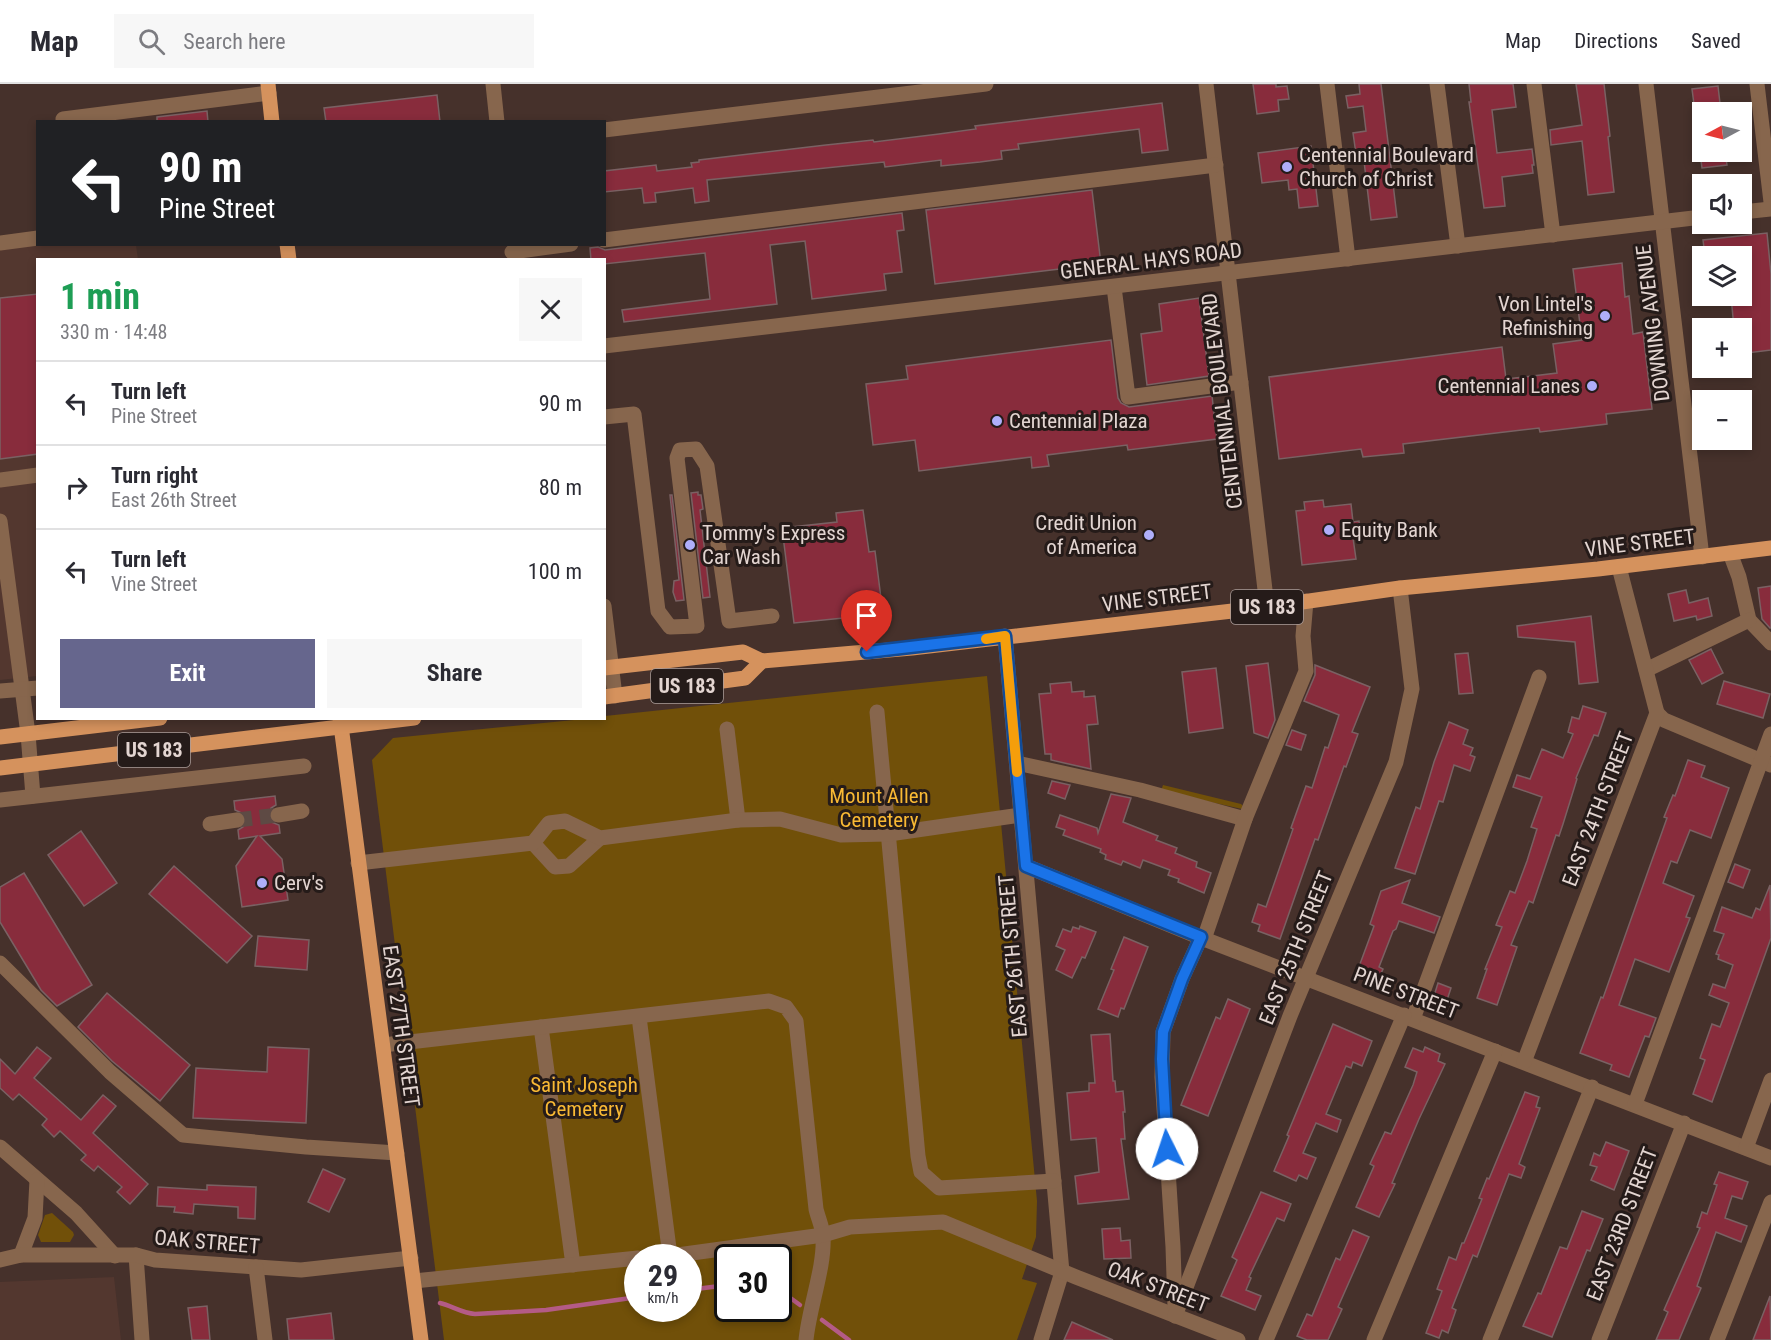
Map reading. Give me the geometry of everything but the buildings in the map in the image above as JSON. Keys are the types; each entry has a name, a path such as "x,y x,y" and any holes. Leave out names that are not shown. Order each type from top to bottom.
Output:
{"main road":[{"path":"268,89 272,120"},
{"name":"VINE STREET","path":"762,661 912,648 1267,607 1401,588 1619,567 1771,548"},
{"name":"US 183","path":"608,667 743,652 762,661 745,678 610,696"},
{"name":"US 183","path":"0,737 144,720"},
{"name":"US 183","path":"0,768 340,723 384,720"},
{"name":"EAST 27TH STREET","path":"340,723 421,1340"}],"street":[{"path":"493,84 497,120"},
{"path":"606,130 986,84"},
{"name":"CENTENNIAL BOULEVARD","path":"1206,84 1267,607"},
{"path":"1327,84 1348,259"},
{"path":"1437,84 1458,246"},
{"path":"1534,84 1553,235"},
{"name":"DOWNING AVENUE","path":"1646,84 1702,557"},
{"path":"1756,84 1771,202"},
{"path":"63,119 268,89"},
{"path":"606,240 1216,165"},
{"path":"1752,211 1771,209"},
{"name":"GENERAL HAYS ROAD","path":"606,346 1692,218"},
{"path":"0,243 36,238"},
{"path":"512,252 556,246"},
{"path":"1114,287 1128,397 1241,382"},
{"path":"606,417 634,414 658,611 670,627 697,626 677,458 680,450 696,449 707,466 729,621 772,616"},
{"path":"0,480 36,475"},
{"path":"0,521 28,734 33,796"},
{"path":"1730,553 1739,577 1749,620 1771,643"},
{"name":"EAST 24TH STREET","path":"1524,1062 1657,713 1619,567"},
{"name":"EAST 25TH STREET","path":"1175,1316 1290,1016 1396,762 1412,689 1401,588"},
{"path":"1175,1316 1162,1077 1163,1032 1182,979 1202,938 1245,819 1306,671 1303,636 1306,601"},
{"path":"1646,670 1749,620"},
{"path":"606,636 610,696"},
{"name":"EAST 26TH STREET","path":"1005,636 1062,1272"},
{"path":"1266,1340 1408,1017 1539,677"},
{"path":"0,692 36,688"},
{"path":"877,712 921,1172 939,1188 1054,1181"},
{"path":"1657,713 1665,720 1766,763"},
{"path":"727,729 738,820"},
{"path":"1635,1104 1766,763 1771,734"},
{"path":"1017,763 1140,790 1245,819"},
{"path":"0,800 304,766"},
{"path":"278,814 302,811"},
{"path":"358,863 532,843 549,823 565,820 600,838 738,820 780,819 841,835 889,834 1021,815"},
{"path":"210,824 237,820"},
{"path":"532,843 555,867 569,866 600,838"},
{"name":"PINE STREET","path":"1026,866 1202,938 1593,1087 1771,1158"},
{"path":"0,963 110,1072 183,1135 398,1153"},
{"path":"383,1045 770,1001 786,1007 796,1021 816,1209 823,1235 823,1252 807,1323 806,1340"},
{"path":"639,1017 667,1244"},
{"path":"542,1027 573,1265"},
{"path":"1374,1340 1495,1051"},
{"path":"1746,1148 1771,1080"},
{"path":"1490,1340 1593,1087"},
{"name":"EAST 23RD STREET","path":"1599,1340 1684,1123"},
{"path":"0,1147 76,1213 115,1256"},
{"path":"21,1255 35,1218 38,1180"},
{"path":"1717,1340 1771,1202"},
{"name":"OAK STREET","path":"702,1252 823,1235 850,1227 943,1222 1062,1272 1238,1340"},
{"name":"OAK STREET","path":"0,1260 21,1255 136,1255 155,1260 301,1270 411,1258"},
{"path":"136,1255 142,1340"},
{"path":"414,1281 624,1260"},
{"path":"256,1267 265,1340"},
{"path":"1041,1340 1062,1272"},
{"path":"131,1340 140,1319"}],"shaded area":[{"path":"36,244 36,246 136,246 138,258 36,258 36,676 0,680 0,248"},
{"path":"114,1277 121,1340 0,1340 0,1282"}],"green space":[{"path":"987,676 1037,1201 1036,1237 1022,1279 1037,1283 1017,1340 444,1340 372,760 393,738 574,720 606,720 606,716"},
{"path":"1163,785 1243,806 1242,809 1161,791"},
{"path":"52,1213 73,1232 74,1235 70,1242 41,1242 38,1235 45,1215"}],"waterway":[{"path":"702,1288 714,1287"},
{"path":"440,1303 475,1314 546,1310 624,1299"},
{"path":"792,1299 800,1305"},
{"path":"822,1320 849,1340"}],"tunnel":[{"path":"237,820 278,815"}],"slow traffic":[{"path":"986,639 1005,636 1017,772"}],"place":[{"name":"Centennial Boulevard Church of Christ","path":"1287,167"},
{"name":"Von Lintel's Refinishing","path":"1605,316"},
{"name":"Centennial Lanes","path":"1592,386"},
{"name":"Centennial Plaza","path":"997,421"},
{"name":"Equity Bank","path":"1329,530"},
{"name":"Credit Union of America","path":"1149,535"},
{"name":"Tommy's Express Car Wash","path":"690,545"},
{"name":"Cerv's","path":"262,883"}],"route":[{"path":"867,652 1005,636 1026,866 1201,937 1182,979 1163,1032 1162,1059 1167,1149"}],"park label":[{"name":"Mount Allen Cemetery","path":"879,808"},
{"name":"Saint Joseph Cemetery","path":"584,1097"}]}
